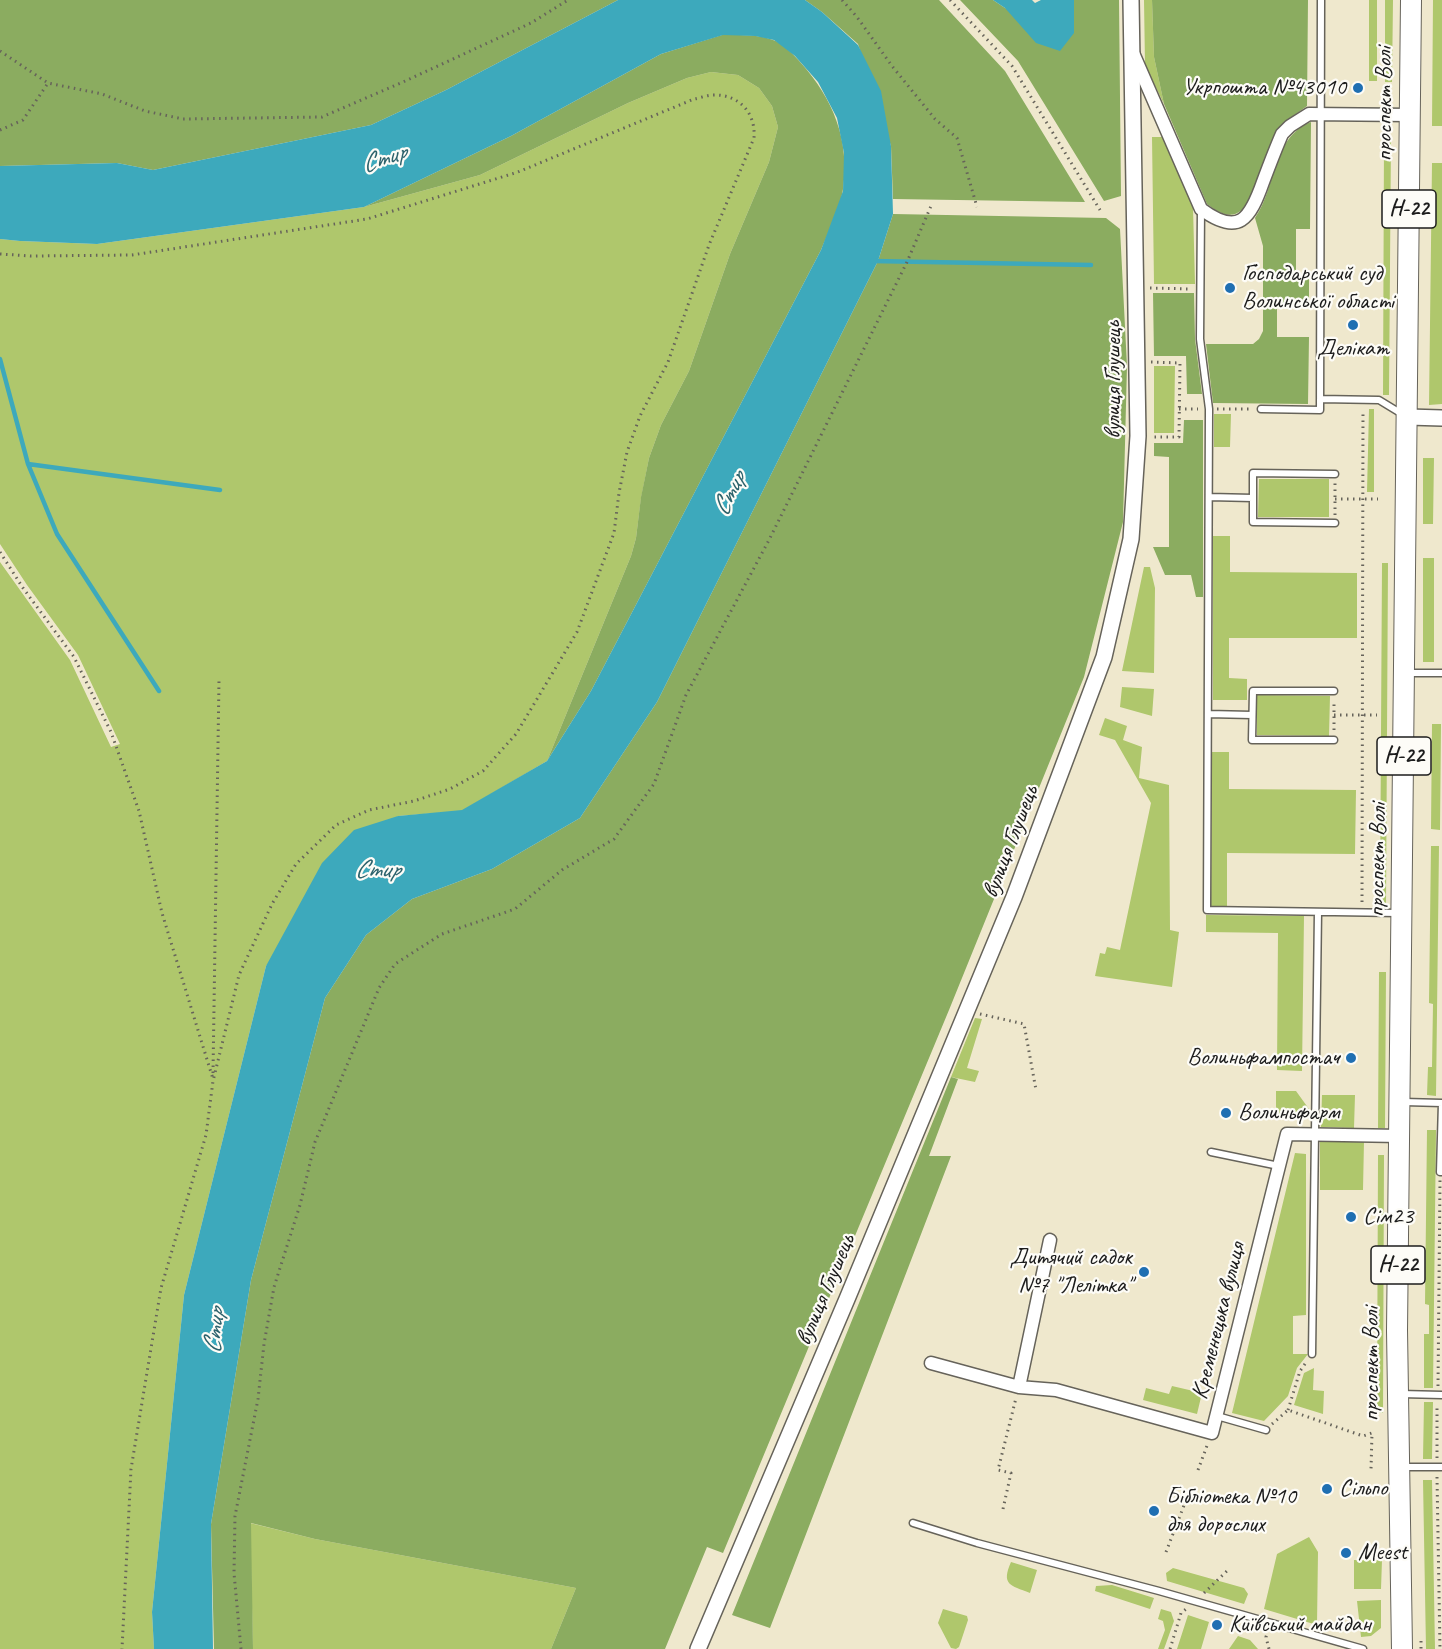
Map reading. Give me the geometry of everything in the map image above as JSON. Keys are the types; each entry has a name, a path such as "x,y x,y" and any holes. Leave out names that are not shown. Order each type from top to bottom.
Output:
{"main road":[{"name":"проспект Волі","path":"1402,1649 1397,1394 1411,0"}],"street":[{"name":"вулиця Глушець","path":"698,1649 1014,897 1104,657 1131,539 1138,436 1131,0"},
{"path":"1132,51 1201,208 1226,222 1242,220 1248,216 1256,203 1282,134 1309,114 1410,115"},
{"path":"1408,417 1442,418"},
{"name":"Кременецька вулиця","path":"931,1363 1019,1387 1056,1390 1212,1433 1287,1134 1400,1136"},
{"path":"1019,1387 1050,1240"}],"lane":[{"path":"1261,410 1320,410 1322,0"},
{"path":"1201,208 1200,339 1209,409 1207,910 1402,913"},
{"path":"1320,399 1379,400 1408,417"},
{"path":"1335,474 1253,473 1253,522 1335,523"},
{"path":"1209,497 1253,498"},
{"path":"1404,673 1442,673"},
{"path":"1334,692 1253,691 1252,715 1252,740 1334,740"},
{"path":"1208,714 1252,715"},
{"path":"1312,1354 1318,912"},
{"path":"1400,1102 1442,1103 1441,1172"},
{"path":"1211,1152 1279,1166"},
{"path":"1397,1394 1440,1395"},
{"path":"1217,1416 1266,1430"},
{"path":"1398,1467 1439,1467"},
{"path":"913,1523 984,1545 1270,1621 1364,1649"}],"path":[{"path":"0,51 7,53 48,83 102,94 145,111 183,119 322,117 531,23 568,0"},
{"path":"842,0 935,119 957,138 977,207"},
{"path":"950,0 1012,66 1100,210"},
{"path":"0,130 23,120 48,83"},
{"path":"0,254 132,255 367,219 518,172 694,99 713,95 730,97 743,105 752,116 755,127 754,138 709,245 668,362 633,434 621,483 614,533 577,632 516,734 483,771 450,789 414,801 369,810 336,825 296,864 272,904 239,975 213,1081 206,1135 161,1288 131,1468 122,1649"},
{"path":"241,1649 234,1573 235,1516 258,1399 264,1344 274,1287 300,1205 315,1142 379,988 395,964 442,934 515,909 562,870 614,839 654,784 687,695 908,262 931,206"},
{"path":"1136,288 1200,289"},
{"path":"1137,362 1180,363 1179,437 1138,436"},
{"path":"1362,912 1363,400"},
{"path":"1233,409 1261,410"},
{"path":"1335,474 1335,523"},
{"path":"1335,499 1378,499"},
{"path":"0,552 23,588 74,657 111,732 139,811 162,913 213,1081"},
{"path":"213,1081 219,680"},
{"path":"1334,692 1334,740"},
{"path":"1334,715 1377,715"},
{"path":"966,1010 1024,1024 1036,1090"},
{"path":"1440,1649 1441,1172"},
{"path":"1266,1430 1288,1410 1300,1371 1312,1354"},
{"path":"1003,1509 1011,1473 998,1470 1019,1387"},
{"path":"1288,1410 1363,1436 1372,1433 1371,1469"},
{"path":"1198,1470 1212,1433"},
{"path":"1166,1552 1188,1495"},
{"path":"1170,1649 1181,1613 1230,1569"},
{"path":"1269,1649 1266,1637 1270,1621"}],"green space":[{"path":"0,0 618,0 446,90 371,125 153,170 117,163 0,166"},
{"path":"805,0 939,0 1005,71 1085,202 893,199 891,146 858,44"},
{"path":"960,0 993,0 1005,8 1074,33 1074,0 1119,0 1121,196 1104,201 1018,61"},
{"path":"1144,0 1152,0 1154,57 1164,104 1145,65"},
{"path":"1152,0 1308,0 1307,106 1277,130 1250,200 1235,214 1219,212 1207,204 1164,104 1154,57"},
{"path":"1369,0 1377,0 1377,81 1369,81"},
{"path":"1385,0 1393,0 1392,82 1385,82"},
{"path":"1433,0 1442,0 1442,126 1432,126"},
{"path":"722,35 754,36 777,42 792,53 812,77 837,121 844,154 845,171 842,196 821,250 591,691 547,761 631,556 649,458 661,425 689,371 730,254 769,162 778,127 772,106 759,88 738,75 711,72 687,78 628,103 480,175 364,207 511,136 661,54"},
{"path":"711,72 738,75 759,88 772,106 778,127 769,162 730,254 689,371 661,425 649,458 631,556 547,761 462,811 398,816 266,966 184,1295 152,1612 154,1649 0,1649 0,562 70,660 111,747 120,744 78,655 0,544 0,239 97,244 364,207 480,175 628,103 687,78"},
{"path":"1311,122 1310,229 1296,229 1296,275 1309,276 1309,303 1277,303 1277,337 1309,337 1308,404 1213,403 1206,344 1253,344 1263,331 1263,246 1255,218 1262,206 1276,164 1288,139 1298,129"},
{"path":"1152,137 1163,137 1193,207 1195,284 1154,284"},
{"path":"1384,138 1391,138 1389,395 1383,395"},
{"path":"1432,163 1442,163 1442,404 1429,405"},
{"path":"893,214 1106,218 1120,229 1127,366 1123,522 1084,677 949,1010 723,1553 707,1547 665,1649 551,1649 576,1588 315,1539 251,1523 253,1649 214,1649 211,1524 251,1280 325,998 366,935 412,899 492,869 580,818 657,702 878,261"},
{"path":"1153,293 1194,293 1195,339 1202,394 1187,394 1186,356 1154,356"},
{"path":"1154,366 1175,366 1174,433 1154,433"},
{"path":"1369,409 1374,409 1374,492 1367,492"},
{"path":"1214,414 1231,414 1230,447 1214,447"},
{"path":"1184,420 1203,420 1203,597 1196,597 1191,575 1165,575 1153,547 1169,547 1169,457 1154,456 1154,443 1183,443"},
{"path":"1423,458 1434,458 1433,524 1423,524"},
{"path":"1259,479 1329,479 1329,517 1258,517"},
{"path":"1213,536 1230,536 1230,572 1357,573 1357,638 1229,638 1229,678 1247,679 1247,700 1213,700"},
{"path":"1423,558 1434,558 1434,662 1423,662"},
{"path":"1382,563 1388,563 1386,904 1380,904"},
{"path":"1144,567 1150,567 1155,588 1154,673 1122,671"},
{"path":"1122,687 1154,689 1152,716 1120,707"},
{"path":"1257,695 1330,696 1329,736 1257,735"},
{"path":"1105,718 1127,726 1123,740 1142,747 1139,778 1169,785 1170,930 1179,932 1172,987 1095,976 1100,953 1105,954 1107,947 1120,950 1151,803 1115,740 1099,735"},
{"path":"1432,724 1441,724 1440,830 1431,829"},
{"path":"1212,752 1229,752 1229,789 1356,790 1355,854 1227,853 1227,906 1211,906"},
{"path":"1431,846 1439,846 1436,1096 1427,1095 1428,1067 1432,1067 1433,1004 1429,1003"},
{"path":"1206,915 1304,916 1302,1071 1277,1070 1278,933 1206,932"},
{"path":"1379,972 1386,972 1385,1128 1378,1128"},
{"path":"975,1018 982,1019 967,1068 979,1071 975,1082 951,1077"},
{"path":"951,1077 958,1079 929,1156 951,1156 770,1628 732,1615"},
{"path":"1276,1091 1296,1091 1309,1109 1309,1119 1276,1119"},
{"path":"1322,1095 1355,1095 1354,1128 1321,1127"},
{"path":"1427,1130 1436,1130 1433,1388 1424,1388 1424,1334 1429,1334 1429,1305 1425,1304"},
{"path":"1320,1141 1364,1141 1363,1190 1320,1190"},
{"path":"1295,1153 1306,1154 1306,1315 1293,1316 1293,1354 1308,1354 1297,1368 1288,1396 1264,1421 1232,1413"},
{"path":"1378,1155 1384,1155 1383,1413 1377,1413"},
{"path":"1314,1368 1313,1390 1324,1391 1323,1414 1294,1405 1304,1373"},
{"path":"1172,1386 1202,1393 1197,1414 1143,1400 1146,1388 1169,1394"},
{"path":"1424,1402 1433,1402 1432,1459 1423,1459"},
{"path":"1423,1480 1432,1480 1435,1649 1426,1649"},
{"path":"250,1523 315,1539 576,1588 551,1649 253,1649"},
{"path":"1309,1537 1318,1552 1317,1625 1264,1609 1277,1554"},
{"path":"1354,1560 1382,1560 1381,1589 1354,1589"},
{"path":"1011,1562 1037,1570 1030,1593 1013,1586 1007,1580"},
{"path":"1173,1568 1244,1588 1248,1594 1244,1604 1167,1581 1166,1573"},
{"path":"1112,1585 1154,1598 1150,1609 1095,1591 1096,1586"},
{"path":"1381,1600 1381,1628 1371,1636 1361,1637 1357,1601"},
{"path":"943,1609 967,1616 968,1620 959,1647 956,1649 951,1648 938,1623"},
{"path":"1161,1609 1171,1612 1174,1621 1164,1649 1158,1649 1165,1630 1163,1621 1158,1619"},
{"path":"1188,1615 1209,1622 1201,1649 1177,1649"},
{"path":"1238,1636 1250,1640 1258,1649 1229,1649"}],"water":[{"name":"Стир","path":"618,0 805,0 822,12 858,45 881,91 891,146 893,214 878,261 657,702 580,818 492,869 412,899 366,935 325,998 251,1280 211,1524 213,1649 154,1649 152,1612 184,1295 266,966 322,863 354,830 398,816 462,810 547,761 591,691 821,250 843,191 844,153 837,118 818,82 795,56 774,40 755,36 723,35 661,54 511,136 364,207 97,244 0,239 0,166 117,163 153,170 371,125 446,90"},
{"path":"993,0 1032,0 1035,3 1041,0 1074,0 1074,33 1060,51 1036,43 1005,8"}],"waterway":[{"path":"872,261 1091,265"},
{"path":"0,359 28,464 57,534 159,691"},
{"path":"28,464 220,490"}],"place":[{"name":"Укрпошта №43010","path":"1358,88"},
{"name":"Господарський суд Волинської області","path":"1230,288"},
{"name":"Делікат","path":"1353,325"},
{"name":"Волиньфампостач","path":"1351,1058"},
{"name":"Волиньфарм","path":"1226,1113"},
{"name":"Сім23","path":"1351,1217"},
{"name":"Дитячий садок №7 \"Лелітка\"","path":"1144,1272"},
{"name":"Сільпо","path":"1327,1489"},
{"name":"Бібліотека №10 для дорослих","path":"1154,1511"},
{"name":"Meest","path":"1346,1553"},
{"name":"Київський майдан","path":"1217,1625"}]}
